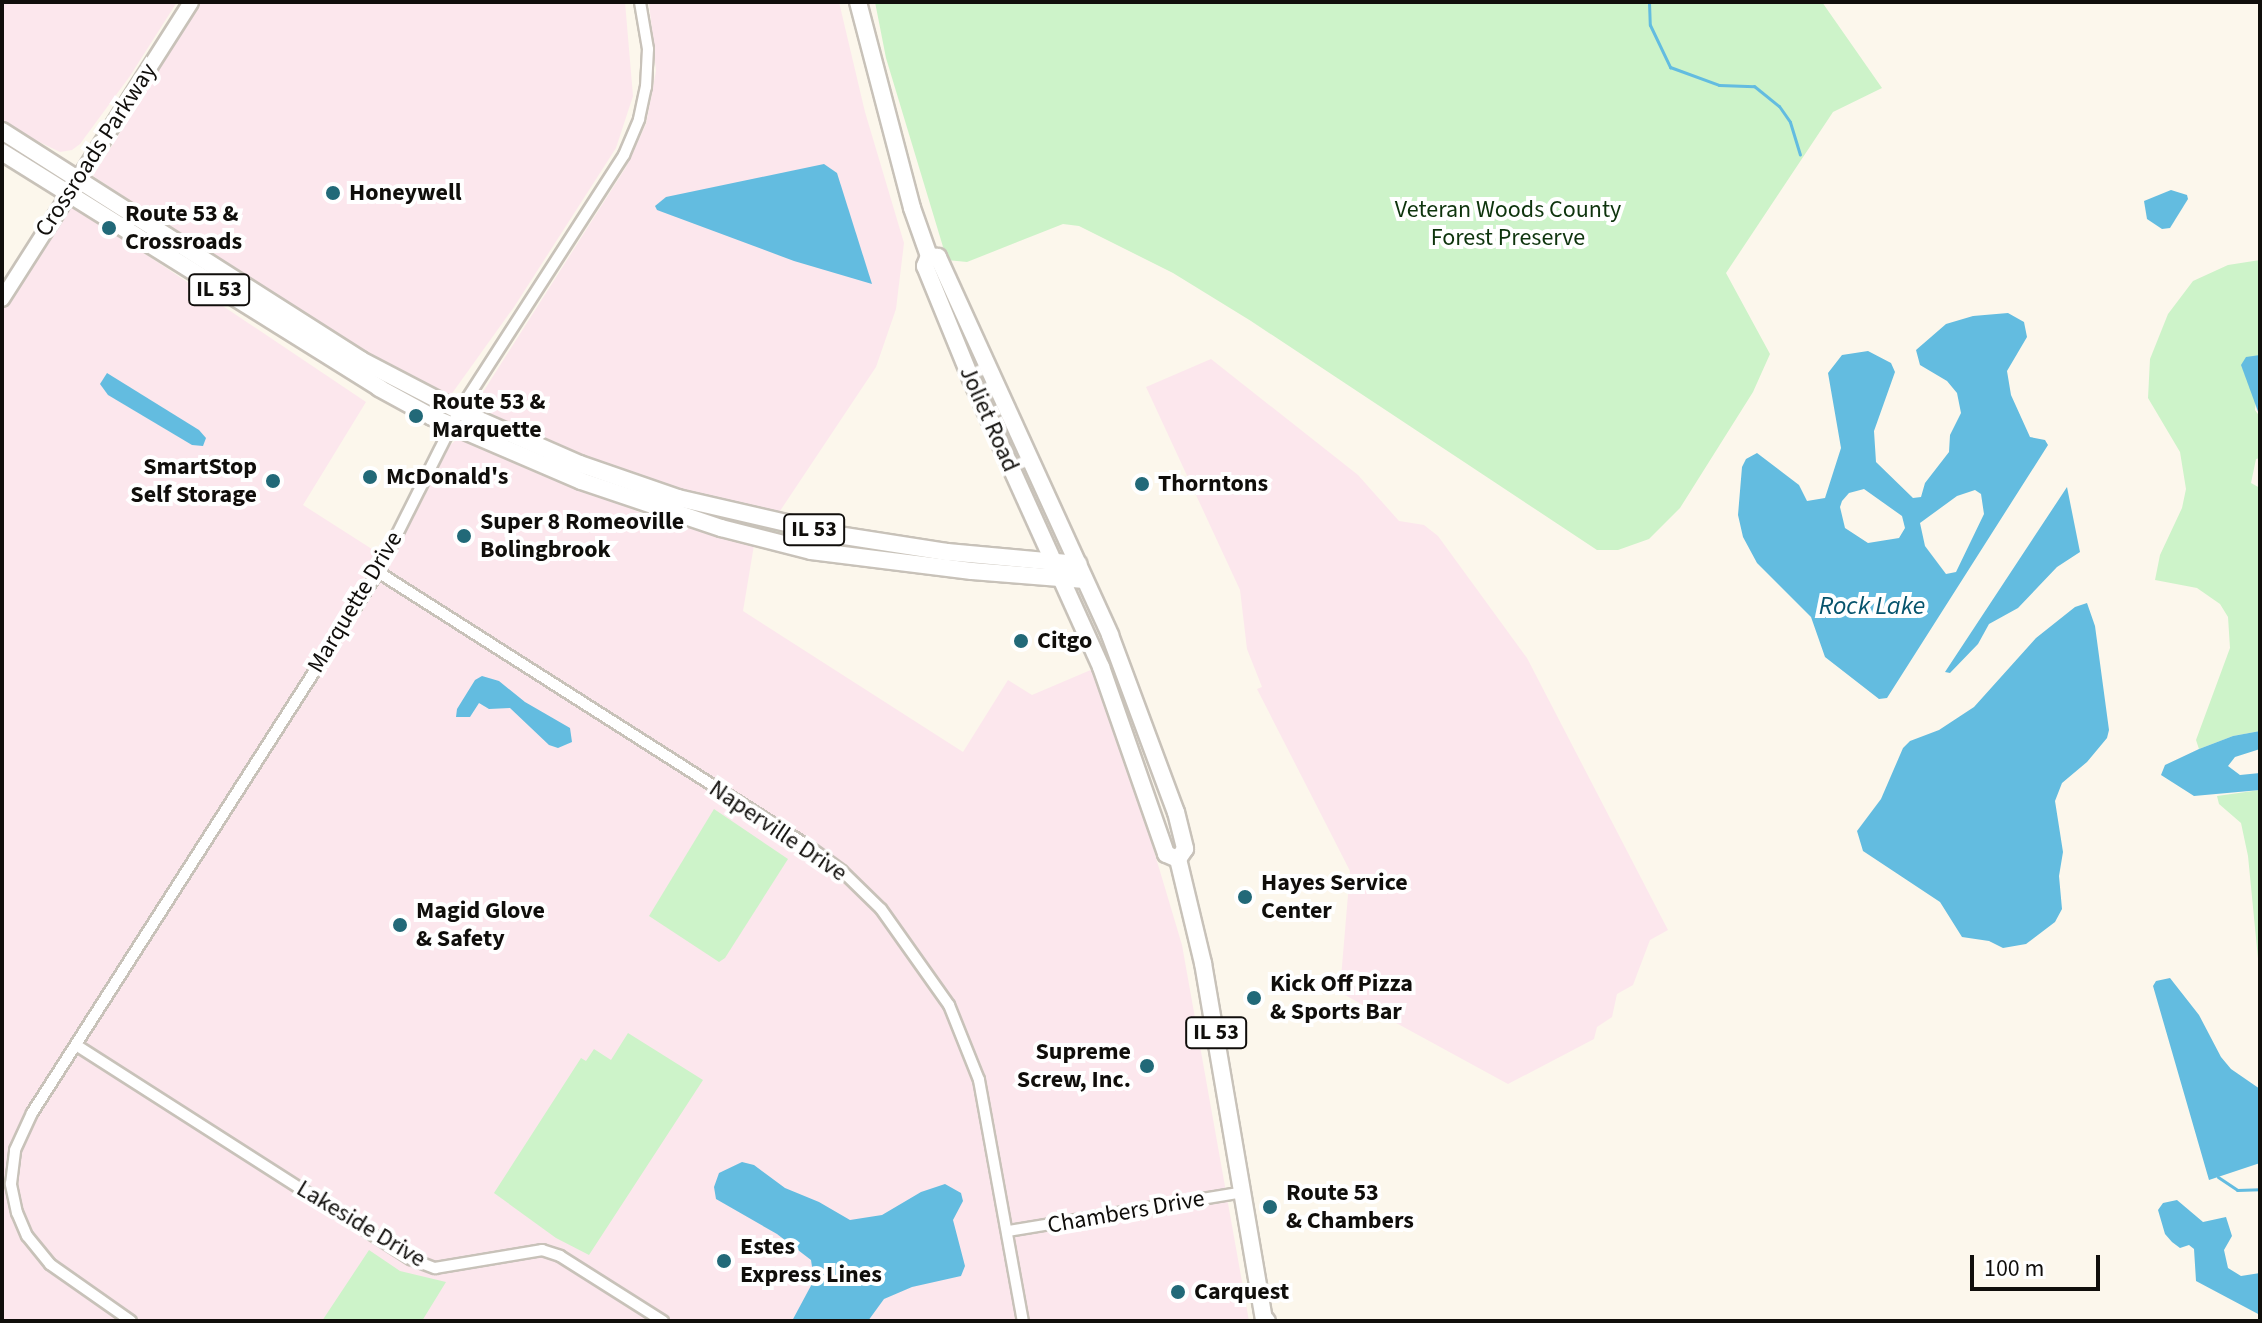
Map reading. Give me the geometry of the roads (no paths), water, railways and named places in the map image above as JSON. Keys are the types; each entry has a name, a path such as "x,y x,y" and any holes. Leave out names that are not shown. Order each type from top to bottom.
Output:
{"main road":[{"name":"Joliet Road","path":"858,2 909,195 929,256 925,266 1062,580"},
{"name":"IL 53","path":"2,131 455,418 591,468 726,511 916,548 1078,564 1125,668 1159,761 1185,849 1178,859 1211,1004 1264,1320"},
{"name":"IL 53","path":"2,152 346,369 603,490 780,544 855,557 1085,580"},
{"name":"Joliet Road","path":"929,256 938,257 1078,564"},
{"name":"IL 53","path":"1062,580 1116,706 1166,854 1178,859"}],"street":[{"name":"Crossroads Parkway","path":"2,299 191,2"},
{"name":"Marquette Drive","path":"131,1321 50,1264 27,1236 17,1213 11,1184 15,1150 23,1130 76,1045 378,572 455,418 624,155 639,119 646,87 648,49 640,2"},
{"name":"Naperville Drive","path":"378,572 808,846 842,871 881,909 949,1005 976,1072 1023,1321"},
{"name":"Lakeside Drive","path":"76,1045 411,1259 435,1268 542,1250 560,1256 663,1321"},
{"name":"Chambers Drive","path":"1008,1231 1243,1192"}],"water":[{"path":"824,164 837,173 872,284 794,261 657,210 655,206 666,197"},
{"path":"2171,190 2187,195 2188,199 2170,228 2162,229 2147,219 2144,201"},
{"name":"Rock Lake","path":"2008,313 2024,322 2027,337 2007,371 2011,395 2030,437 2045,440 2048,445 1887,698 1879,699 1825,657 1811,617 1757,563 1743,537 1738,515 1742,467 1746,459 1757,453 1799,485 1807,501 1825,498 1841,448 1828,373 1842,355 1868,351 1891,363 1895,372 1874,431 1876,462 1913,498 1921,497 1925,483 1949,452 1950,435 1961,413 1957,393 1947,381 1920,365 1916,350 1946,324 1973,316","holes":["1864,489 1902,516 1905,528 1899,538 1868,543 1845,528 1840,507 1842,501 1849,493","1975,490 1981,494 1984,514 1956,572 1946,574 1925,546 1920,523 1957,496"]},
{"path":"2260,355 2260,417 2241,365 2246,357"},
{"path":"107,373 199,430 206,438 203,446 192,445 108,395 100,384"},
{"path":"2067,487 2080,552 2057,567 2018,608 1989,624 1978,644 1950,673 1945,672"},
{"path":"2087,603 2095,626 2109,730 2107,738 2087,762 2062,783 2055,801 2063,852 2059,876 2062,909 2055,922 2026,944 2003,948 1989,941 1962,937 1940,902 1863,851 1857,831 1881,799 1903,748 1910,741 1939,730 1974,707 2036,638 2075,607"},
{"path":"482,676 499,681 525,702 570,728 572,742 558,748 549,745 510,708 489,709 479,703 470,717 456,717 457,709 475,680"},
{"path":"2260,731 2260,749 2235,757 2228,766 2240,775 2260,773 2260,790 2194,796 2161,775 2165,765 2199,749 2233,736"},
{"path":"2170,978 2199,1015 2221,1057 2231,1069 2260,1089 2260,1163 2209,1180 2153,986 2156,981"},
{"path":"742,1162 754,1165 785,1188 819,1202 850,1220 882,1215 921,1192 945,1184 961,1193 963,1201 953,1220 965,1266 961,1276 912,1287 884,1299 868,1321 792,1321 814,1280 811,1260 777,1234 716,1199 714,1187 719,1173"},
{"path":"2177,1200 2203,1222 2226,1217 2232,1236 2224,1250 2228,1268 2241,1276 2260,1273 2260,1315 2196,1281 2194,1249 2189,1245 2180,1248 2172,1242 2165,1234 2158,1210 2163,1203"}],"waterway":[{"path":"1649,2 1650,25 1670,67 1719,85 1754,86 1779,106 1790,122 1800,154"},
{"path":"2218,1177 2237,1190 2260,1189"}],"place":[{"name":"Honeywell","path":"333,193"},
{"name":"Route 53 & Crossroads","path":"109,228"},
{"name":"Route 53 & Marquette","path":"416,416"},
{"name":"McDonald's","path":"370,477"},
{"name":"SmartStop Self Storage","path":"273,481"},
{"name":"Thorntons","path":"1142,484"},
{"name":"Super 8 Romeoville Bolingbrook","path":"464,536"},
{"name":"Citgo","path":"1021,641"},
{"name":"Hayes Service Center","path":"1245,897"},
{"name":"Magid Glove & Safety","path":"400,925"},
{"name":"Kick Off Pizza & Sports Bar","path":"1254,998"},
{"name":"Supreme Screw, Inc.","path":"1147,1066"},
{"name":"Route 53 & Chambers","path":"1270,1207"},
{"name":"Estes Express Lines","path":"724,1261"},
{"name":"Carquest","path":"1178,1292"}],"park label":[{"name":"Veteran Woods County Forest Preserve","path":"1508,224"}]}
